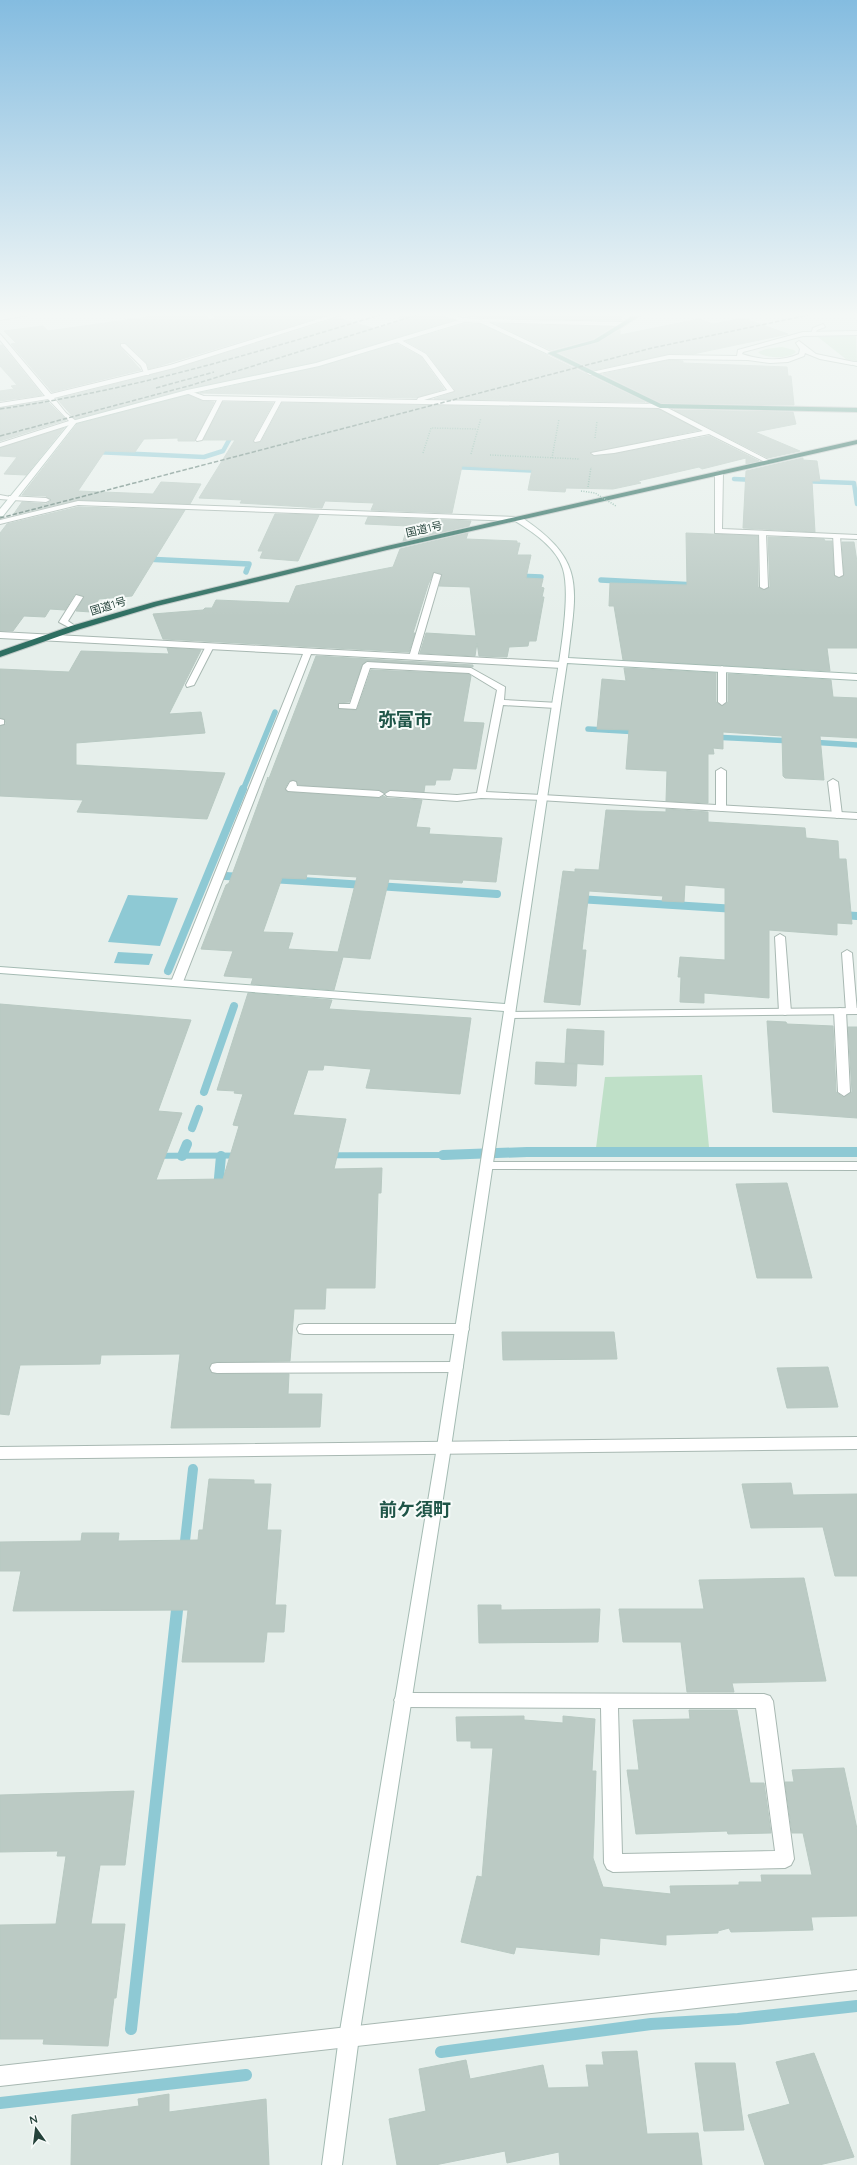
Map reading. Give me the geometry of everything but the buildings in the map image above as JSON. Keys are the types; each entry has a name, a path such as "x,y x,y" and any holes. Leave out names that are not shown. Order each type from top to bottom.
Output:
{"highway":[{"name":"国道1号","path":"0,654 74,628 154,604 857,442"}],"street":[{"path":"65,415 74,422"},
{"path":"0,445 100,415"},
{"path":"199,440 212,415"},
{"path":"258,441 271,415"},
{"path":"677,415 769,462"},
{"path":"0,514 74,422"},
{"path":"594,453 614,451 708,432"},
{"path":"719,473 718,531 857,537"},
{"path":"0,497 46,500"},
{"path":"0,522 78,503 518,519 547,540 567,568 569,582 563,662 444,1447 349,2037 332,2165"},
{"path":"762,533 764,587"},
{"path":"836,536 839,575"},
{"path":"413,657 437,575"},
{"path":"74,628 63,622 79,597"},
{"path":"0,636 209,648 722,669 857,677"},
{"path":"190,685 209,648"},
{"path":"177,982 308,651"},
{"path":"342,706 353,707 367,666 471,671 502,689 481,795"},
{"path":"722,669 722,702"},
{"path":"499,702 556,705"},
{"path":"720,771 721,808"},
{"path":"833,782 837,815"},
{"path":"293,784 291,789 379,794"},
{"path":"390,794 457,798 481,795 857,816"},
{"path":"780,937 785,1012"},
{"path":"0,970 177,982 510,1011 855,1011 847,953"},
{"path":"840,1011 844,1092"},
{"path":"487,1163 857,1166"},
{"path":"304,1329 462,1329"},
{"path":"217,1368 456,1367"},
{"path":"0,1453 857,1443"},
{"path":"403,1700 764,1701 785,1859 613,1863 609,1701"},
{"path":"0,2076 857,1980"}],"path":[{"path":"471,454 482,415"},
{"path":"552,458 559,415"},
{"path":"423,453 432,428 477,429"},
{"path":"490,455 586,460"},
{"path":"581,491 595,493 616,506"}],"green space":[{"path":"702,1075 709,1147 596,1148 605,1077"}],"water":[{"path":"128,895 178,898 160,946 108,942"},
{"path":"118,952 153,954 149,965 114,963"},
{"path":"454,1152 453,1158 82,1159 82,1153"}],"waterway":[{"path":"95,452 204,457 223,451 234,431"},
{"path":"452,467 542,471"},
{"path":"734,479 755,480"},
{"path":"801,481 854,483 857,504"},
{"path":"145,559 249,564 246,572"},
{"path":"516,576 541,577"},
{"path":"601,580 696,585"},
{"path":"243,790 275,712"},
{"path":"588,729 639,732"},
{"path":"712,737 793,741"},
{"path":"810,742 857,745"},
{"path":"168,971 243,789"},
{"path":"226,876 241,877"},
{"path":"271,879 365,885"},
{"path":"377,886 497,894"},
{"path":"578,899 736,909"},
{"path":"842,915 857,916"},
{"path":"204,1092 234,1006"},
{"path":"192,1128 199,1109"},
{"path":"182,1156 187,1144"},
{"path":"443,1155 527,1152 857,1152"},
{"path":"218,1189 221,1156"},
{"path":"184,1550 193,1469"},
{"path":"131,2029 178,1601"},
{"path":"441,2052 651,2024 738,2019 857,2006"},
{"path":"0,2103 246,2075"}],"railway":[{"path":"0,436 79,415"},
{"path":"0,518 395,415"}],"district":[{"name":"弥富市","path":"405,720"},
{"name":"前ケ須町","path":"415,1510"}]}
